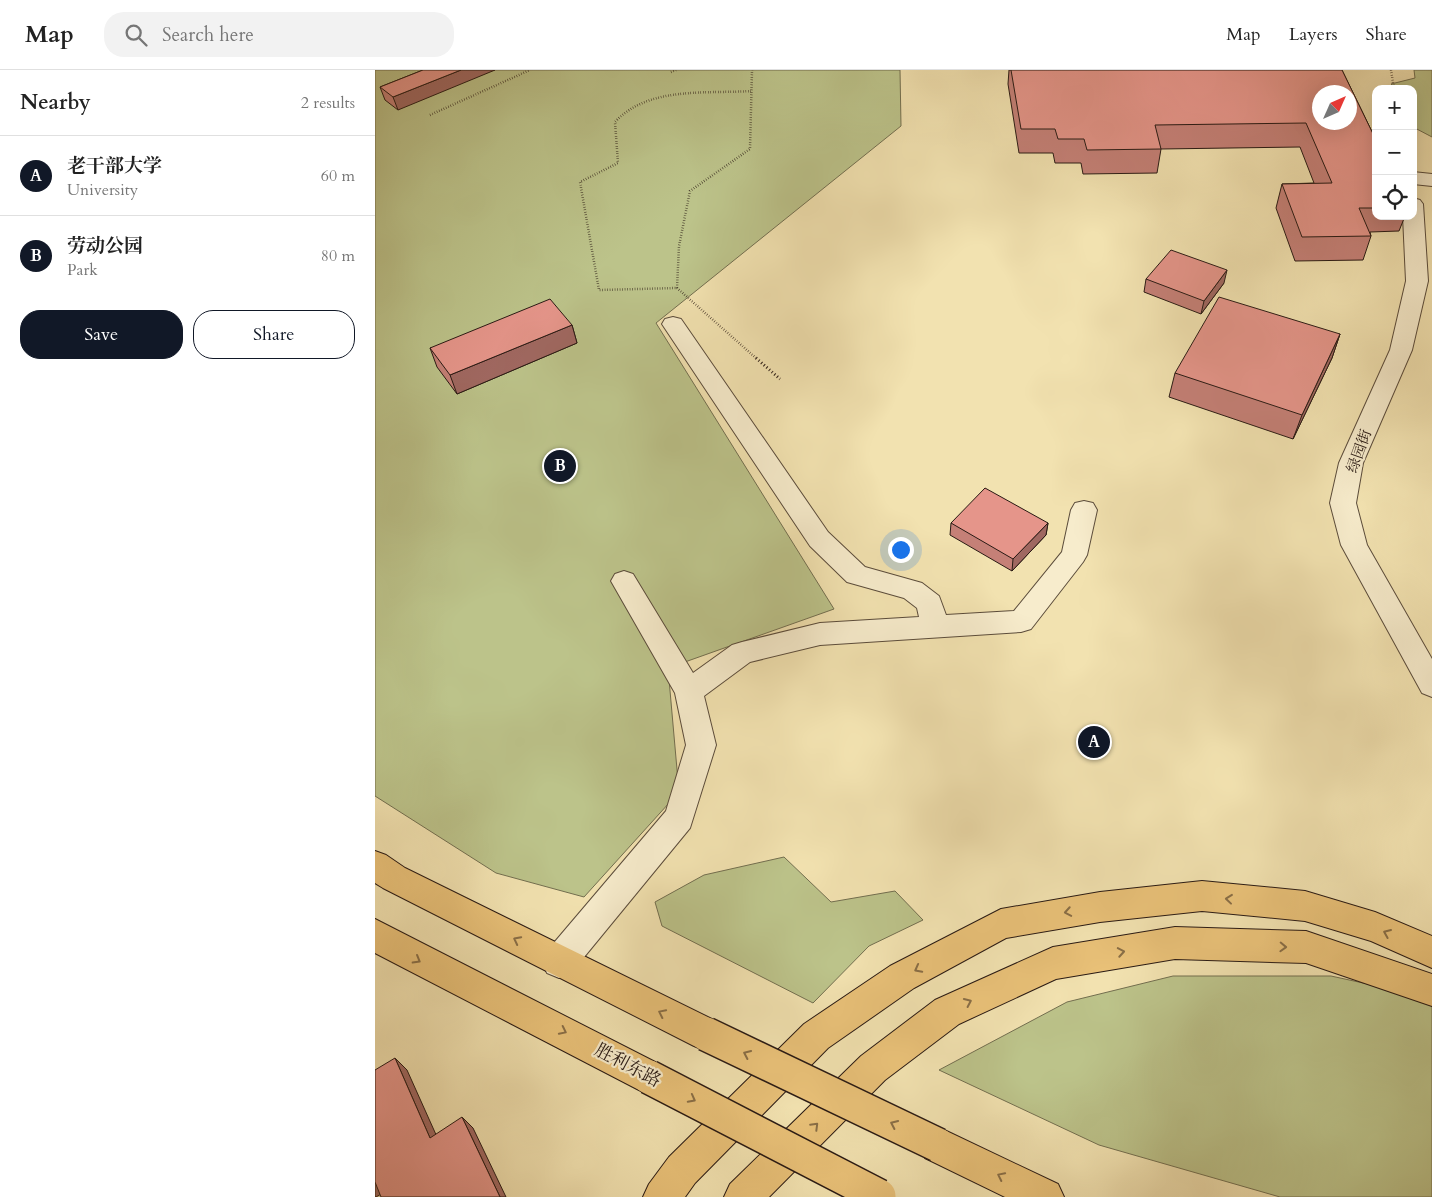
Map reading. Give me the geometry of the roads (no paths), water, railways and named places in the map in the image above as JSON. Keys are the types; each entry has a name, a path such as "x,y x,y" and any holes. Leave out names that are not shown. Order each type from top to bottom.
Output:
{"main road":[{"path":"375,865 394,878 559,962 1045,1197"},
{"path":"662,1197 682,1170 816,1036 903,977 1001,924 1101,907 1202,896 1305,906 1375,927 1432,952"},
{"name":"胜利东路","path":"375,935 425,964 579,1039 879,1197"},
{"path":"743,1197 873,1068 947,1012 1053,963 1175,943 1306,947 1432,990"}],"street":[{"path":"1417,178 1432,180"},
{"name":"绿园街","path":"1414,220 1417,281 1401,350 1351,463 1343,503 1355,545 1432,685"},
{"path":"673,324 819,539 856,575 913,590 929,603 936,627"},
{"path":"689,691 742,653 820,634 1021,621 1074,554 1084,510"},
{"path":"559,962 679,818 701,745 689,691 623,581"}],"place":[{"name":"劳动公园","path":"560,466"},
{"name":"老干部大学","path":"1094,742"}]}
